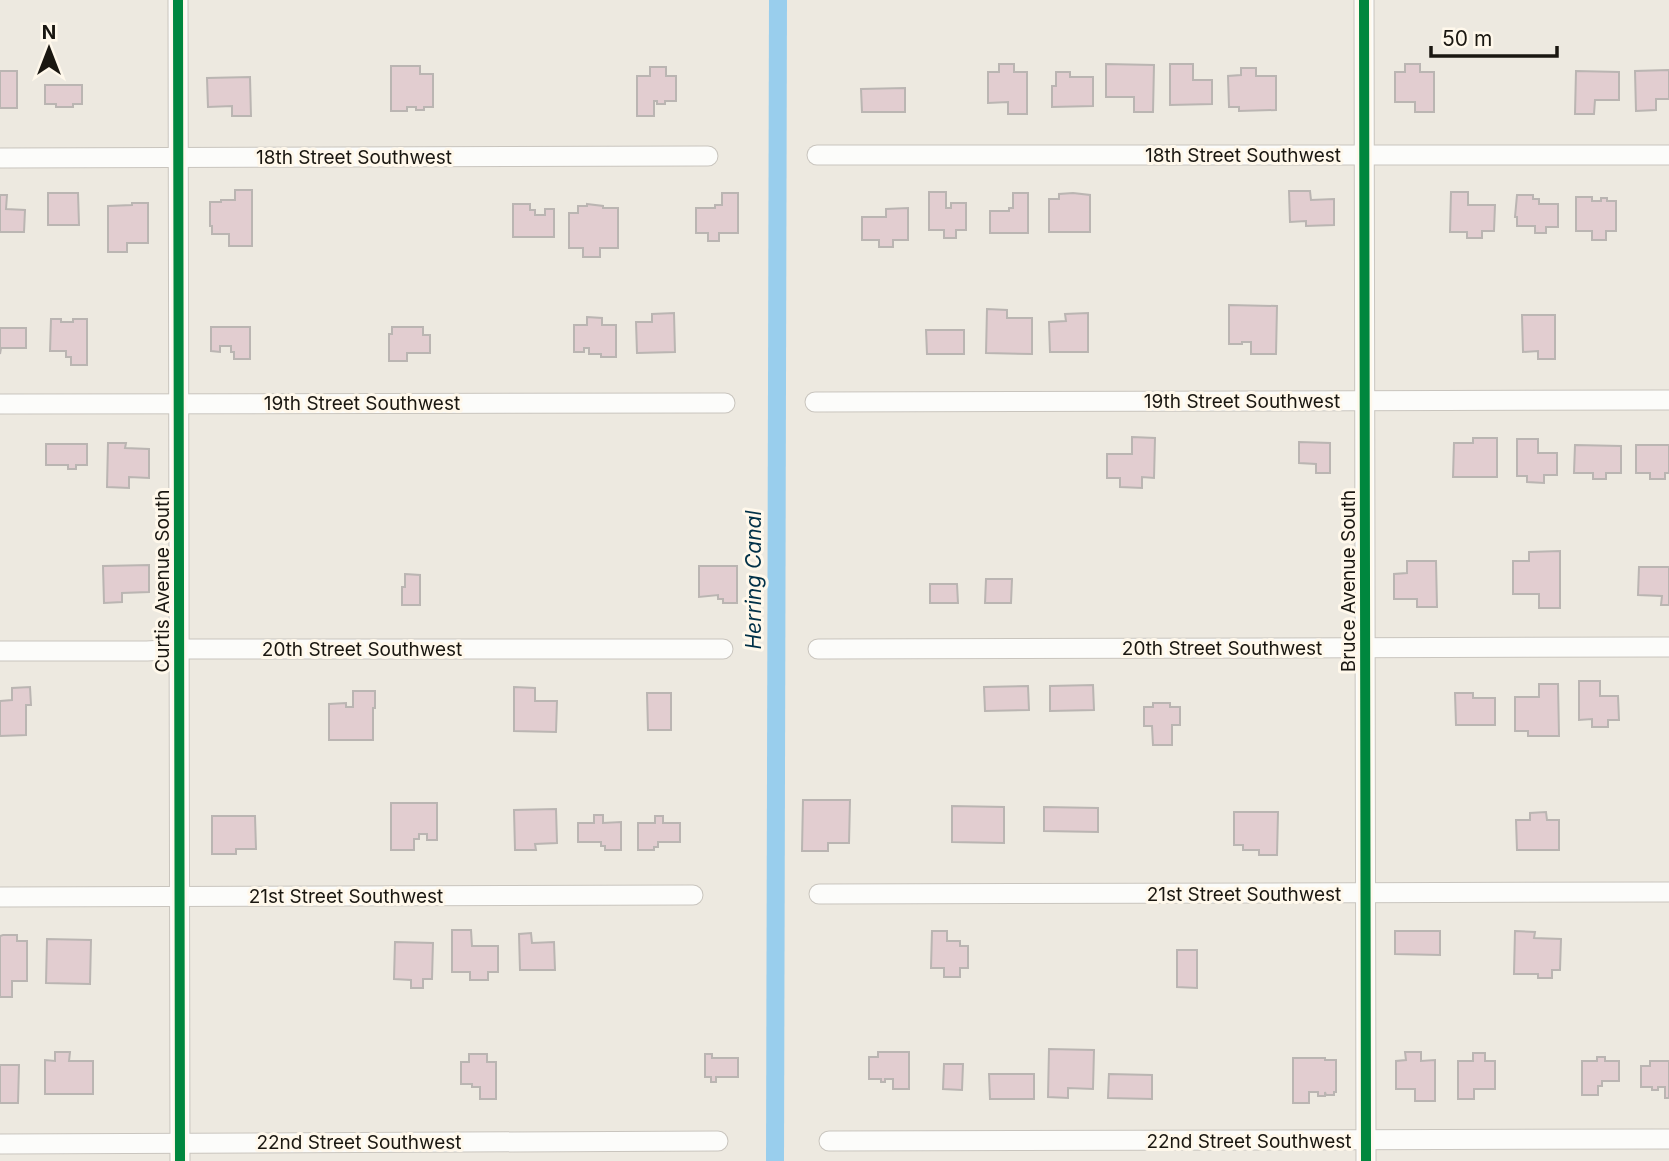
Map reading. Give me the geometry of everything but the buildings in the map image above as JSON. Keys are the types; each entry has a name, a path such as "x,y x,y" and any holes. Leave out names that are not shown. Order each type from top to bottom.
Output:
{"street":[{"name":"Curtis Avenue South","path":"178,0 180,1152"},
{"name":"Bruce Avenue South","path":"1364,0 1366,1161"},
{"name":"18th Street Southwest","path":"817,155 1669,155"},
{"name":"18th Street Southwest","path":"0,158 708,156"},
{"name":"19th Street Southwest","path":"815,402 1669,400"},
{"name":"19th Street Southwest","path":"0,404 724,402"},
{"name":"20th Street Southwest","path":"818,649 1669,647"},
{"name":"20th Street Southwest","path":"0,651 723,649"},
{"name":"21st Street Southwest","path":"819,894 1669,892"},
{"name":"21st Street Southwest","path":"0,897 693,895"},
{"name":"22nd Street Southwest","path":"829,1142 1669,1139"},
{"name":"22nd Street Southwest","path":"0,1144 180,1152 718,1141"}],"waterway":[{"name":"Herring Canal","path":"775,1161 778,0"}],"cycle path":[{"path":"178,0 180,1161"},
{"path":"1364,0 1366,1161"}]}
